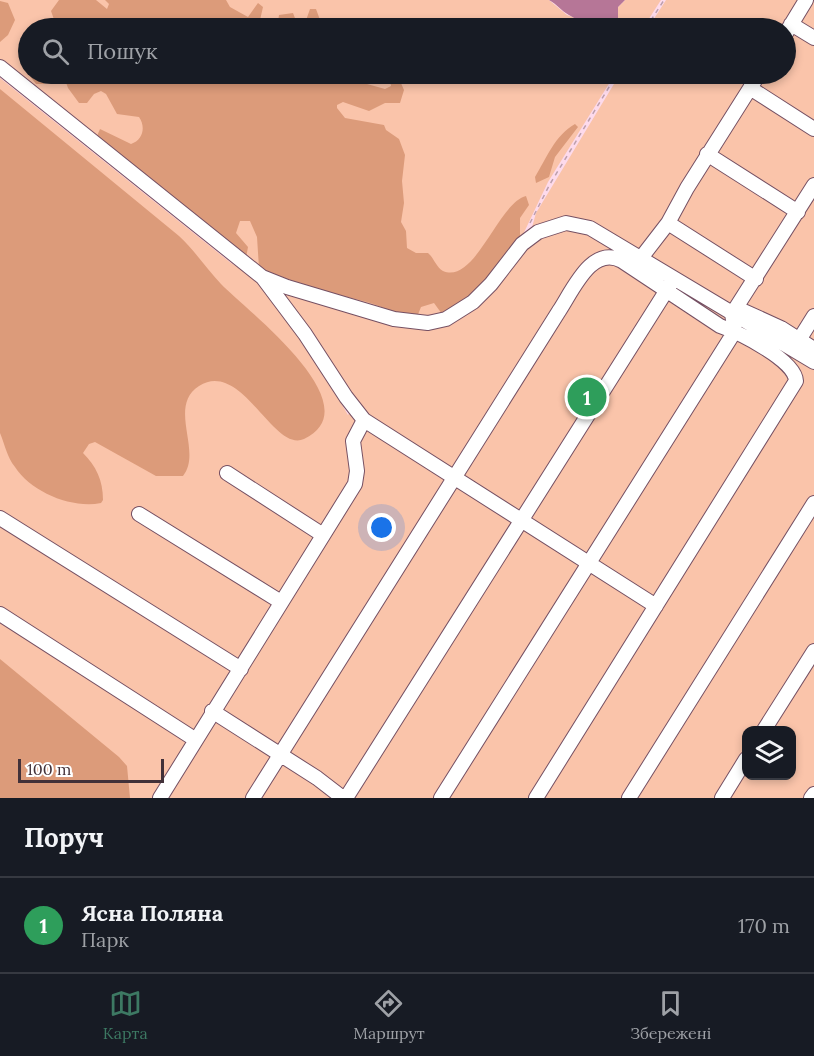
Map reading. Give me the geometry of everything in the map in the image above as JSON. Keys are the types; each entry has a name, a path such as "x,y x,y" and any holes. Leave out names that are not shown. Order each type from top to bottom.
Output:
{"street":[{"path":"794,18 806,0"},
{"path":"796,31 814,38"},
{"path":"0,67 18,81"},
{"path":"21,84 262,277 305,334 346,397 364,420 656,606"},
{"path":"641,258 668,223 672,211 752,84"},
{"path":"750,87 814,129"},
{"path":"707,154 798,212"},
{"path":"441,798 735,331 735,311 814,185"},
{"path":"668,223 756,279"},
{"path":"262,277 287,287 394,319 428,323 446,319 473,302 491,284 522,244 538,232 556,224 590,228 735,311 814,362"},
{"path":"253,798 559,310 589,267 601,256 616,258 720,326 735,331 789,364 796,381 536,798"},
{"path":"212,711 345,798 674,278"},
{"path":"735,311 781,328 814,349"},
{"path":"799,340 814,316"},
{"path":"160,798 355,484 357,471 353,441 364,420"},
{"path":"227,473 323,535"},
{"path":"628,798 814,503"},
{"path":"139,514 281,603"},
{"path":"0,518 241,669"},
{"path":"0,614 196,740"},
{"path":"767,726 814,651"},
{"path":"722,798 742,767"},
{"path":"811,798 814,794"}],"path":[{"path":"652,18 664,0"},
{"path":"530,223 550,184 611,84"}],"shaded area":[{"path":"0,0 549,0 567,15 576,18 18,18 18,77 0,63"},
{"path":"59,0 96,0 107,9 109,4 105,0 226,0 230,7 248,17 258,3 263,7 260,18 53,18 51,11"},
{"path":"549,0 625,0 618,7 618,18 574,18"},
{"path":"625,0 661,0 649,18 614,18 618,7"},
{"path":"666,0 814,0 814,798 0,798 0,78 231,263 257,279 312,353 348,415 356,403 277,290 429,327 527,245 536,213 614,84 796,84 796,18 654,18"},
{"path":"0,1 8,3 15,20 8,35 0,42"},
{"path":"310,9 316,9 319,18 307,18"},
{"path":"293,13 295,18 279,18 279,15"},
{"path":"26,84 609,84 548,182 519,243 445,316 415,319 264,274"},
{"path":"67,84 367,84 385,89 391,84 401,84 404,90 400,103 385,103 369,111 343,102 337,105 337,108 345,118 384,125 386,130 399,139 405,155 402,181 404,203 401,222 406,231 407,248 416,253 428,253 443,271 455,272 466,266 506,213 516,202 526,196 529,205 520,218 520,237 474,295 442,314 434,303 421,307 417,317 410,316 285,280 259,268 257,237 250,221 240,221 236,233 248,247 246,258 97,136 100,129 131,144 138,140 142,133 139,117 117,114 106,94 101,91 94,94 87,103 79,103"},
{"path":"0,89 179,236 221,284 276,335 315,382 324,404 322,424 304,439 292,440 281,433 243,395 229,385 215,381 199,386 190,395 186,405 189,454 188,466 183,476 156,476 95,442 89,444 83,453 92,463 100,480 103,493 101,503 78,503 53,497 22,476 10,459 0,433"},
{"path":"575,124 578,127 555,157 549,177 536,183 535,177 552,148 562,134"},
{"path":"0,659 119,757 127,766 130,798 0,798"}],"place":[{"name":"Ясна Поляна","path":"587,397"}]}
